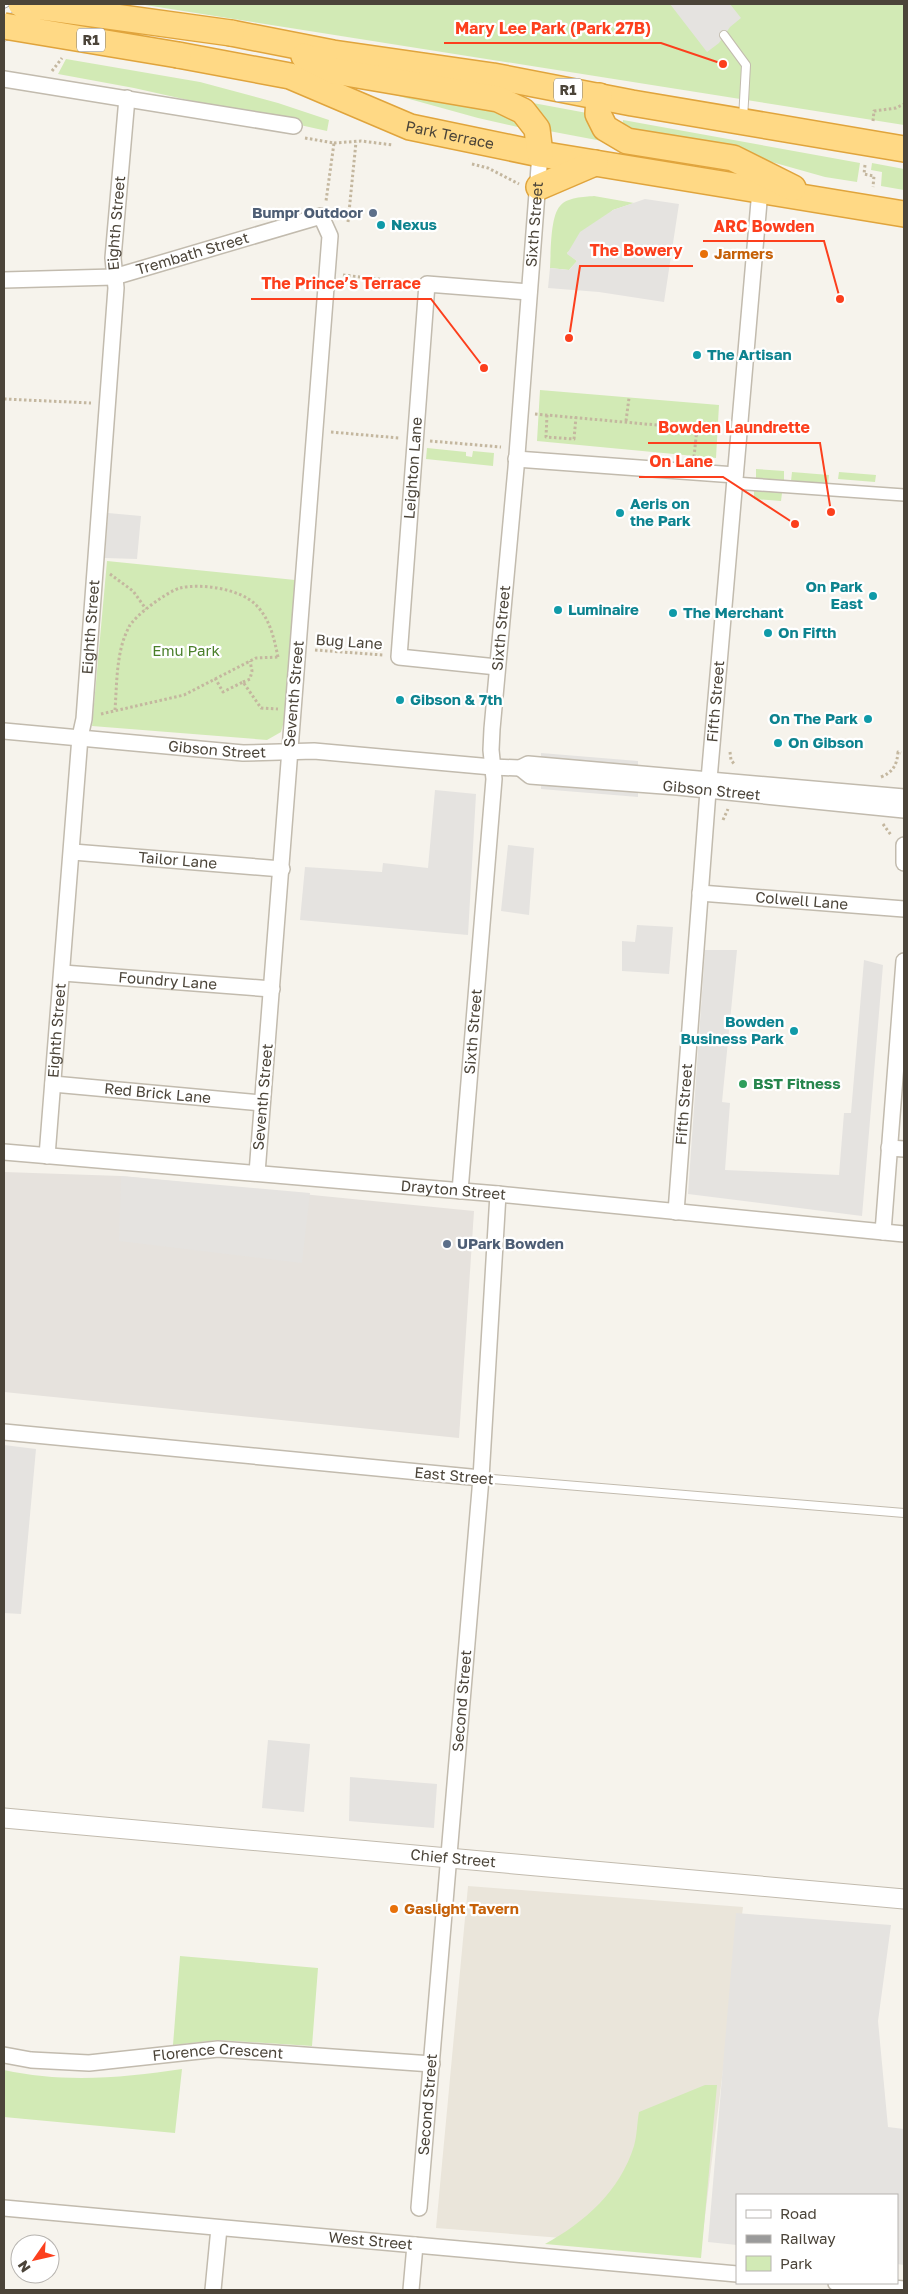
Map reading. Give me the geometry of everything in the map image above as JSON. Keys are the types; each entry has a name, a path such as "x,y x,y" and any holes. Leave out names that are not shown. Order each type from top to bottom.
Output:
{"highway":[{"name":"R1","path":"21,4 231,33 334,53 493,76 904,148"},
{"name":"Park Terrace","path":"4,26 178,54 290,76 410,127 540,154 904,214"},
{"path":"275,42 334,71 498,99 523,111 537,129 540,154"},
{"path":"599,96 598,114 605,128 626,141 733,158 815,200"},
{"path":"530,186 595,163"}],"street":[{"path":"4,79 294,126"},
{"name":"Eighth Street","path":"47,1156 73,852 80,737 84,718 116,288 113,258 127,98"},
{"name":"Sixth Street","path":"460,1191 494,778 492,767 492,730 529,292 530,186 540,154"},
{"name":"Fifth Street","path":"676,1212 708,784 760,190"},
{"name":"Trembath Street","path":"4,280 114,277 321,216"},
{"name":"Seventh Street","path":"257,1173 330,236 321,216"},
{"path":"427,284 529,292"},
{"name":"Leighton Lane","path":"399,657 427,284"},
{"path":"516,459 904,495"},
{"path":"399,657 497,666"},
{"name":"Gibson Street","path":"4,731 244,753 290,750 520,768 530,776 708,784 904,796"},
{"name":"Gibson Street","path":"708,784 904,810"},
{"path":"904,845 904,863"},
{"name":"Tailor Lane","path":"73,852 282,869"},
{"name":"Colwell Lane","path":"700,893 904,910"},
{"path":"883,1232 904,961"},
{"name":"Foundry Lane","path":"63,973 272,989"},
{"name":"Red Brick Lane","path":"54,1084 262,1103"},
{"path":"889,1148 904,1149"},
{"name":"Drayton Street","path":"4,1152 498,1194 904,1234"},
{"name":"Second Street","path":"419,2208 481,1478 498,1194"},
{"name":"East Street","path":"4,1432 481,1478"},
{"name":"Chief Street","path":"4,1818 449,1860 904,1899"},
{"name":"Florence Crescent","path":"4,2055 31,2060 89,2063 218,2049 432,2064"},
{"name":"West Street","path":"4,2208 736,2274"},
{"path":"213,2290 219,2228"},
{"path":"411,2290 414,2245"},
{"path":"847,2284 904,2289"}],"lane":[{"path":"724,35 746,65 743,121"},
{"name":"East Street","path":"481,1478 904,1513"}],"path":[{"path":"874,111 896,108 904,104"},
{"path":"294,126 304,138 334,143 356,142 399,146"},
{"path":"348,222 356,142"},
{"path":"321,216 326,201 334,143"},
{"path":"465,162 488,168 514,183 530,186"},
{"path":"864,174 874,176"},
{"path":"327,274 427,284"},
{"path":"626,422 629,398"},
{"path":"4,399 107,404"},
{"path":"520,412 729,431"},
{"path":"547,415 546,437 574,439 576,418"},
{"path":"694,460 697,428"},
{"path":"95,570 114,576 133,591 146,609"},
{"path":"115,710 120,654 129,625 146,609 180,588 233,590 256,604 271,627 278,657"},
{"name":"Bug Lane","path":"84,718 92,718 115,710 184,695 256,658 278,657 297,653 399,657"},
{"path":"215,678 223,692 250,679 252,671 250,661"},
{"path":"243,682 261,708 280,709"},
{"path":"879,778 889,774 897,763 898,752 901,752"}],"shaded area":[{"path":"670,4 730,4 741,18 730,27 719,43 707,52"},
{"path":"645,199 679,204 664,302 599,292 548,288 550,268 569,270 577,261 567,254 580,232 613,210"},
{"path":"108,513 141,516 137,559 105,558"},
{"path":"541,753 638,761 638,766 541,758"},
{"path":"541,783 638,792 638,797 541,789"},
{"path":"435,790 476,794 468,935 300,920 305,867 382,872 383,863 428,868"},
{"path":"508,845 534,848 529,915 501,911"},
{"path":"637,925 673,927 669,974 622,971 622,941 635,942"},
{"path":"705,950 737,950 722,1102 730,1103 725,1170 839,1175 844,1113 851,1113 864,960 883,965 862,1216 688,1194"},
{"path":"4,1172 121,1176 474,1211 459,1438 4,1392"},
{"path":"121,1176 310,1193 302,1263 119,1241"},
{"path":"4,1445 36,1449 21,1614 4,1613"},
{"path":"268,1740 310,1744 304,1812 262,1808"},
{"path":"350,1777 437,1784 434,1828 349,1821"},
{"path":"468,1886 743,1907 701,2249 436,2228"},
{"path":"736,1913 891,1925 878,2021 888,2127 904,2129 904,2265 898,2264 898,2194 736,2194 736,2245 708,2242"}],"green space":[{"path":"139,4 904,4 904,125"},
{"path":"66,59 200,82 278,103 329,120 327,131 134,88 58,74"},
{"path":"366,87 503,106 522,128 478,118"},
{"path":"533,103 587,113 591,128 602,141 549,131"},
{"path":"623,120 860,163 857,182 825,177 729,150 622,128"},
{"path":"872,163 904,169 904,190 881,186 882,172 871,170"},
{"path":"594,196 634,203 613,210 567,253 577,261 569,270 550,268 554,218 560,206 576,198"},
{"path":"540,390 719,405 716,458 537,441"},
{"path":"427,448 466,452 466,456 472,457 473,451 494,453 493,466 426,459"},
{"path":"756,469 784,471 784,480 756,478"},
{"path":"792,472 829,475 828,484 791,481"},
{"path":"839,472 876,475 875,482 838,479"},
{"path":"754,490 782,493 781,501 754,499"},
{"name":"Emu Park","path":"107,561 295,580 286,714 281,732 267,740 92,726"},
{"path":"180,1956 318,1968 312,2046 218,2040 173,2045"},
{"path":"182,2069 175,2133 4,2117 4,2070 48,2077 93,2078 138,2075"},
{"path":"705,2085 717,2085 701,2258 545,2244 574,2226 587,2215 599,2204 620,2177 634,2146 639,2112"}],"railway":[{"path":"4,6 8,4"},
{"path":"4,18 43,4"},
{"path":"4,39 106,4"}],"place":[{"name":"Mary Lee Park (Park 27B)","path":"723,64"},
{"name":"Bumpr Outdoor","path":"373,213"},
{"name":"Nexus","path":"381,225"},
{"name":"Jarmers","path":"704,254"},
{"name":"ARC Bowden","path":"840,299"},
{"name":"The Bowery","path":"569,338"},
{"name":"The Artisan","path":"697,355"},
{"name":"The Prince’s Terrace","path":"484,368"},
{"name":"Bowden Laundrette","path":"831,512"},
{"name":"Aeris on the Park","path":"620,513"},
{"name":"On Lane","path":"795,524"},
{"name":"On Park East","path":"873,596"},
{"name":"Luminaire","path":"558,610"},
{"name":"The Merchant","path":"673,613"},
{"name":"On Fifth","path":"768,633"},
{"name":"Gibson & 7th","path":"400,700"},
{"name":"On The Park","path":"868,719"},
{"name":"On Gibson","path":"778,743"},
{"name":"Bowden Business Park","path":"794,1031"},
{"name":"BST Fitness","path":"743,1084"},
{"name":"UPark Bowden","path":"447,1244"},
{"name":"Gaslight Tavern","path":"394,1909"}]}
